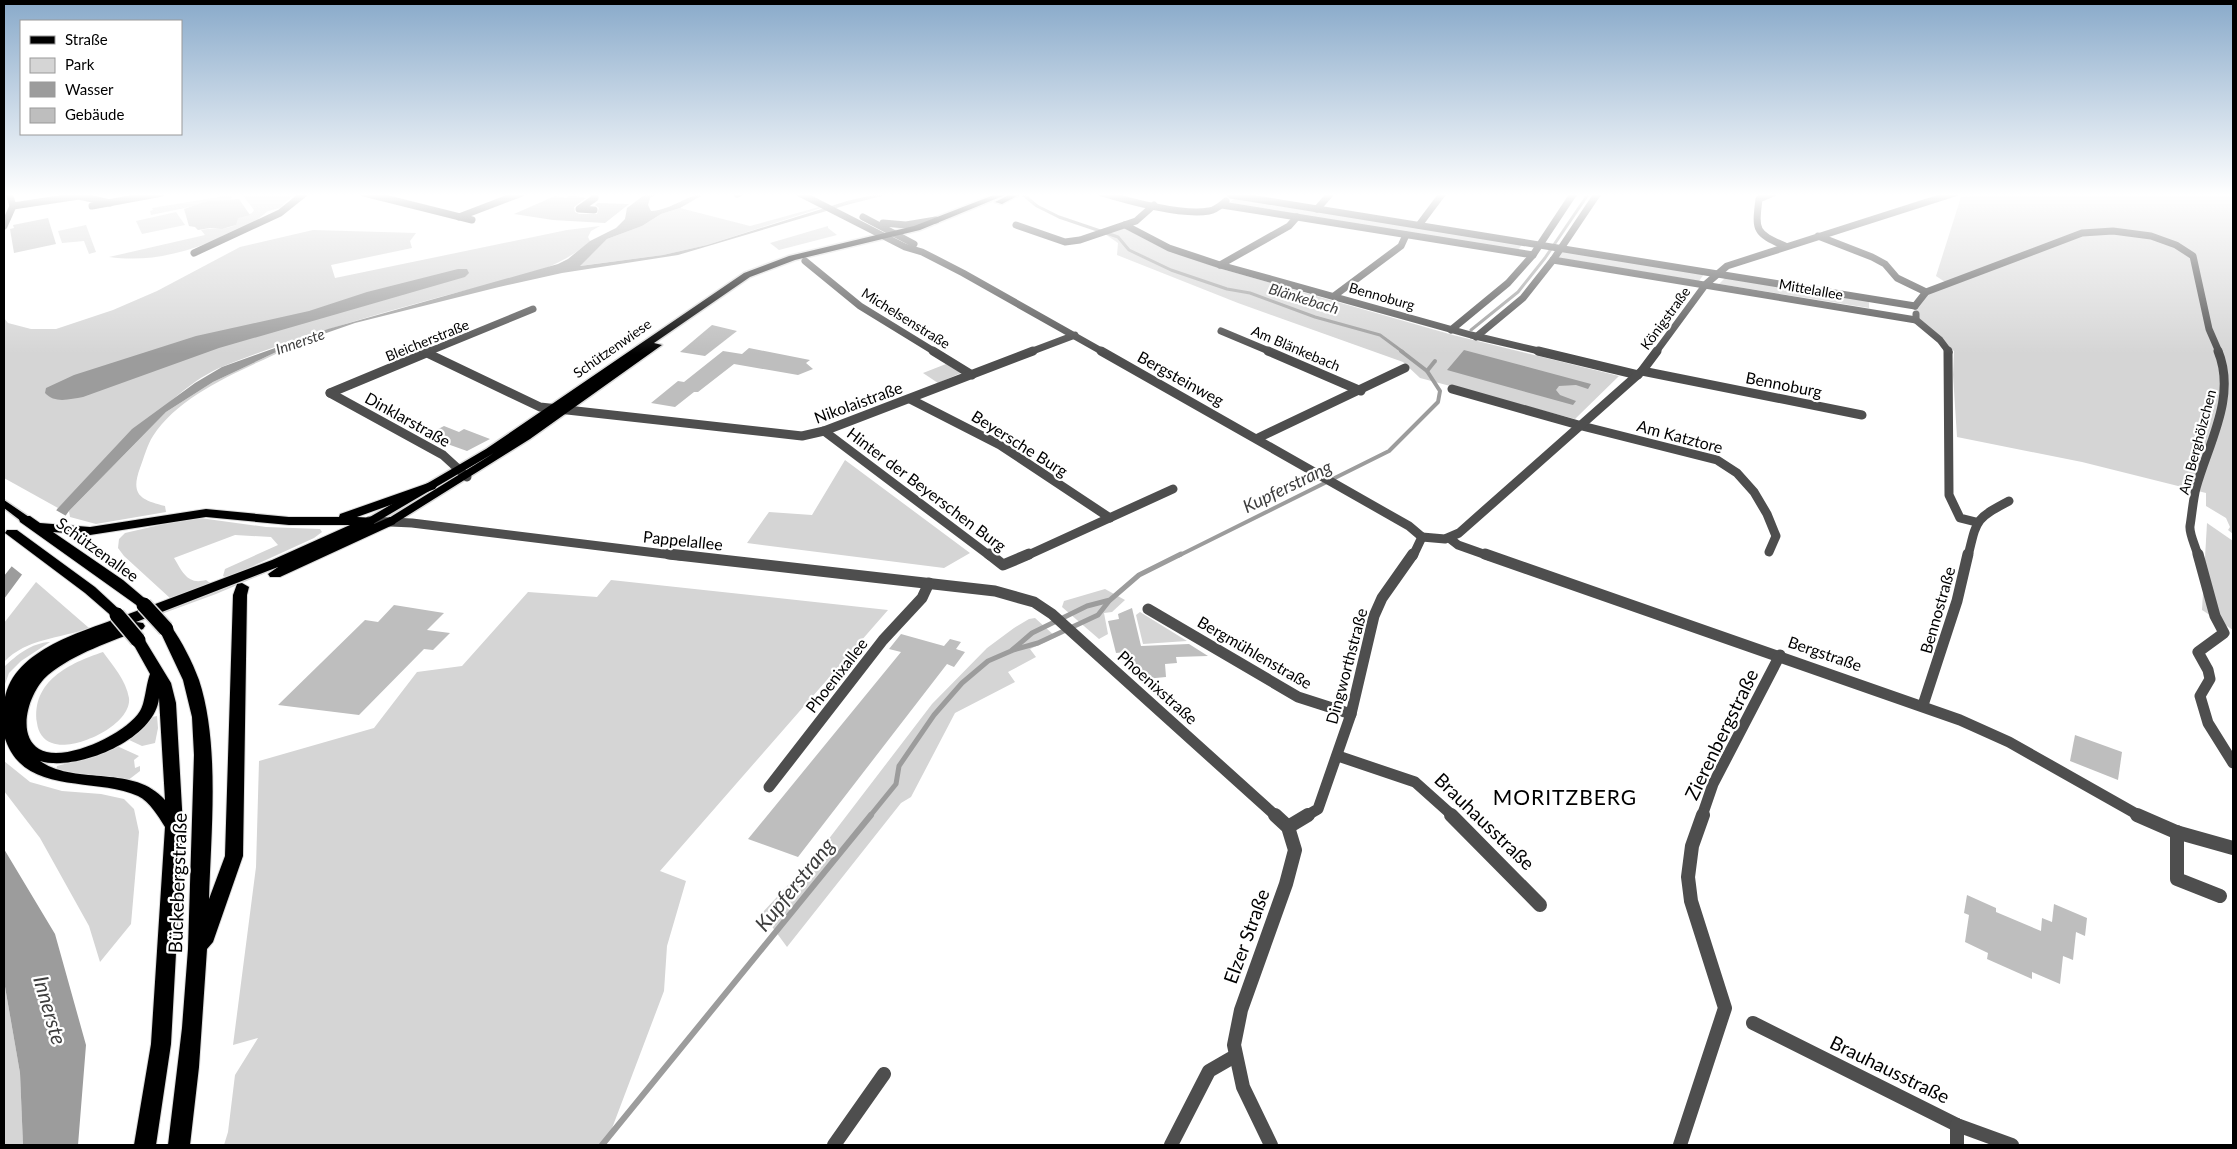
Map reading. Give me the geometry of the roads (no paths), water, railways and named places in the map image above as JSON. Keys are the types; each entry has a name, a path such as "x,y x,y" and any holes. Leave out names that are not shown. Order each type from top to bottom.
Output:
{"highway":[{"path":"327,521 368,510 431,486"},
{"path":"37,527 90,532 200,513 289,521 369,521"},
{"name":"Schützenallee","path":"25,519 118,583 144,605 166,629"},
{"path":"174,826 153,797 141,790 62,778 38,771 19,760 9,742 7,728 10,707 20,678 36,661 64,644 277,563 369,521"},
{"path":"158,674 152,691 152,704 147,714 131,730 109,743 82,754 51,759 32,753 22,741 19,718 24,694 36,677 57,661 85,647 315,557 390,521"},
{"name":"Bückebergstraße","path":"7,531 90,590 117,615 138,640 158,674 168,703 171,729 174,826 161,1044 145,1145"},
{"path":"198,957 234,856 240,595 242,587"},
{"name":"Bückebergstraße","path":"166,629 191,681 201,734 202,806 198,957 190,1066 179,1145"}],"main road":[{"name":"Schützenwiese","path":"369,521 431,486 463,473 550,409 740,279 792,258 844,247"},
{"name":"Schützenwiese","path":"390,521 463,473 567,411 748,282 774,270 859,247"},
{"name":"Schützenallee","path":"4,503 25,519"}],"street":[{"path":"194,253 208,247"},
{"name":"Bergsteinweg","path":"907,247 922,252 1075,335 1258,438 1410,526 1422,537"},
{"name":"Bennoburg","path":"1166,247 1220,265 1476,337 1640,373 1862,415"},
{"path":"1220,265 1253,247"},
{"path":"1334,296 1400,247"},
{"path":"1480,247 1533,255"},
{"path":"1451,330 1508,283 1538,247"},
{"name":"Mittelallee","path":"1551,247 1915,306"},
{"name":"Königstraße","path":"1449,538 1459,533 1640,373 1706,284 1717,273 1740,260 1783,247"},
{"path":"1845,247 1886,264 1897,278 1926,292 1915,306 1916,320 1940,340 1948,353 1949,495 1960,518 1976,522 1986,512 2009,501"},
{"name":"Am Berghölzchen","path":"1926,292 2046,247"},
{"name":"Am Berghölzchen","path":"2179,247 2193,256 2209,329 2223,362 2226,388 2218,423 2196,489 2194,500 2196,513 2190,527 2215,616 2224,633 2198,652 2211,675 2210,686 2200,696 2203,714 2216,740 2233,764"},
{"path":"1476,337 1523,298 1561,248"},
{"name":"Mittelallee","path":"1553,260 1916,320"},
{"name":"Michelsenstraße","path":"805,261 860,306 972,375"},
{"name":"Bleicherstraße","path":"330,393 533,309"},
{"name":"Am Blänkebach","path":"1221,331 1361,390"},
{"name":"Nikolaistraße","path":"428,353 534,406 802,436 824,432 1075,335"},
{"path":"1258,438 1405,368"},
{"path":"1452,390 1582,426"},
{"name":"Dinklarstraße","path":"330,393 443,455 463,473"},
{"name":"Beyersche Burg","path":"910,399 1000,445 1110,518"},
{"name":"Am Katztore","path":"1582,426 1717,460 1728,465 1752,491 1770,519 1776,536 1769,552"},
{"name":"Hinter der Beyerschen Burg","path":"824,432 1003,565 1110,518"},
{"path":"1110,518 1173,489"},
{"name":"Pappelallee","path":"369,521 390,521 994,591"},
{"name":"Bennostraße","path":"1923,705 1957,601 1976,522"},
{"path":"1422,537 1449,538"},
{"name":"Dingworthstraße","path":"1338,756 1351,714 1374,616 1382,598 1418,548 1422,537"},
{"name":"Bergstraße","path":"1449,538 1458,545 1923,705 1988,730 2133,814 2177,832 2233,848"},
{"name":"Phoenixallee","path":"769,787 883,640 922,598 929,583"},
{"name":"Phoenixstraße","path":"994,591 1014,594 1034,602 1052,614 1288,827"},
{"name":"Bergmühlenstraße","path":"1148,609 1298,697 1351,714"},
{"name":"Zierenbergstraße","path":"1680,1145 1725,1008 1691,901 1688,877 1692,846 1713,784 1780,656"},
{"path":"1288,827 1318,809 1338,756"},
{"name":"Brauhausstraße","path":"1338,756 1414,782 1434,797 1540,906"},
{"name":"Elzer Straße","path":"1271,1145 1243,1087 1234,1056 1239,1015 1286,884 1296,850 1288,827"},
{"path":"2177,832 2177,879 2220,896"},
{"name":"Brauhausstraße","path":"1753,1023 1957,1124 2012,1145"},
{"path":"1171,1145 1209,1071 1234,1056"},
{"path":"834,1145 884,1074"},
{"path":"1957,1124 1957,1145"}],"water":[{"name":"Innerste","path":"583,247 599,247 580,266 663,255 706,247 678,255 562,273 355,323 289,346 213,382 166,412 69,511 4,599 4,576 58,508 132,429 195,383 222,367 328,329 558,264 568,259"},
{"path":"458,269 467,269 469,273 465,277 219,348 83,397 58,400 45,393 46,388 74,375 196,336 309,311 367,292"},
{"path":"1464,350 1591,384 1588,389 1576,385 1559,386 1556,390 1560,395 1576,401 1573,405 1447,370"},
{"name":"Innerste","path":"4,849 55,934 86,1045 78,1145 23,1145 20,1073 4,981"}],"waterway":[{"name":"Blänkebach","path":"1126,247 1129,250 1171,270 1227,289 1250,293 1315,317 1380,335 1403,352"},
{"path":"1471,330 1518,292 1553,247"},
{"name":"Blänkebach","path":"1401,351 1427,371"},
{"path":"1427,371 1435,361"},
{"name":"Kupferstrang","path":"1178,556 1389,451 1438,402 1440,391 1427,371"},
{"name":"Kupferstrang","path":"870,816 896,784 899,766 934,715 962,683 988,661 1011,651 1032,633 1087,606 1110,600 1139,575 1181,554"},
{"name":"Kupferstrang","path":"1013,650 1038,643 1098,615 1109,601"},
{"name":"Kupferstrang","path":"602,1145 871,815"}],"district":[{"name":"MORITZBERG","path":"1565,796"}]}
